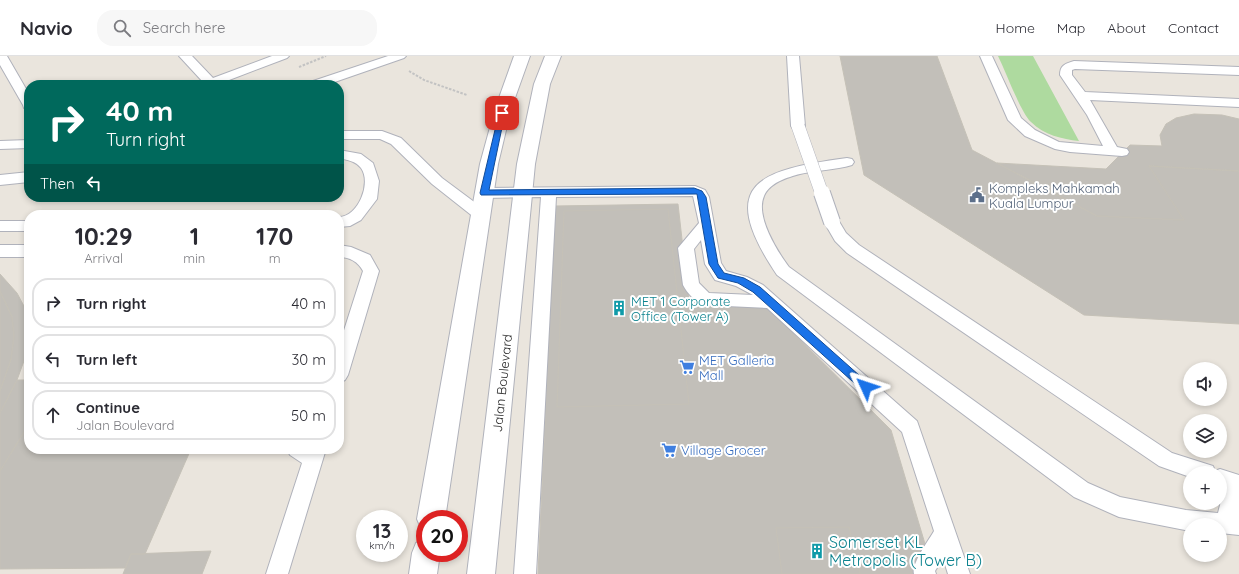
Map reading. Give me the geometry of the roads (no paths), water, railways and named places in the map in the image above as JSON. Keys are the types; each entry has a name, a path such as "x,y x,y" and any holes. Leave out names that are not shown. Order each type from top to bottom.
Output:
{"street":[{"path":"432,510 482,203 490,162 509,88 522,56"},
{"name":"Jalan Boulevard","path":"481,574 526,164 542,84 553,56"},
{"path":"423,574 425,562"}],"lane":[{"path":"1,56 24,96"},
{"path":"185,56 205,80"},
{"path":"219,80 283,56"},
{"path":"793,56 798,126 832,222 840,237 853,249 1166,460 1184,466"},
{"path":"986,56 1015,120 1021,127 1039,138 1055,145 1070,148 1117,152 1066,75 1066,68 1074,65 1239,71"},
{"path":"329,80 398,57"},
{"path":"1081,96 1239,103"},
{"path":"344,135 382,135 396,141 437,180 482,203 523,192 694,191 700,193 702,197 713,264 721,276 741,281 757,289 910,427 959,574"},
{"path":"0,145 24,144"},
{"path":"344,155 356,157 368,166 372,181 370,199 356,216 344,222"},
{"path":"846,162 794,171 774,178 763,186 757,194 755,206 762,236 770,253 783,271 1081,490 1120,507 1186,520 1232,525 1234,479"},
{"path":"0,180 24,178"},
{"path":"525,574 549,192"},
{"path":"706,224 686,248 691,285 705,299 774,305"},
{"path":"0,226 24,226"},
{"path":"0,251 24,251"},
{"path":"344,251 364,259 371,271 344,359"},
{"path":"774,305 792,332"},
{"path":"277,574 308,454"},
{"path":"925,574 924,570 945,532"}],"place":[{"name":"Kompleks Mahkamah Kuala Lumpur","path":"977,195"},
{"name":"MET 1 Corporate Office (Tower A)","path":"619,308"},
{"name":"MET Galleria Mall","path":"687,367"},
{"name":"Village Grocer","path":"669,450"},
{"name":"Somerset KL Metropolis (Tower B)","path":"817,551"}]}
